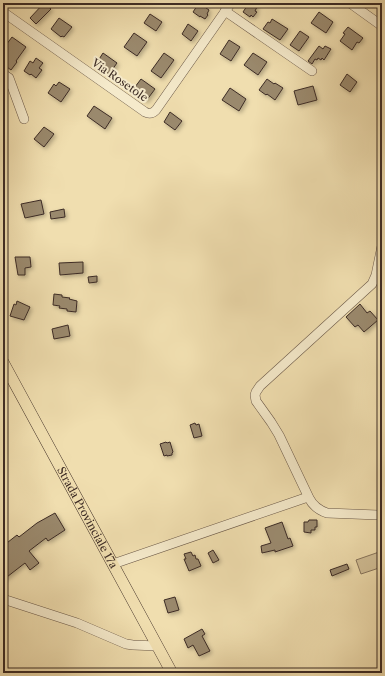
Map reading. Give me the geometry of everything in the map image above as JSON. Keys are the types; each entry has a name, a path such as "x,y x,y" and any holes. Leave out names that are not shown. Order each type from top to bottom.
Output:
{"main road":[{"name":"Strada Provinciale 17a","path":"3,362 172,673"}],"street":[{"name":"Via Rosetole","path":"3,12 145,112 151,113 156,110 231,3"},
{"path":"350,3 382,26"},
{"path":"225,11 312,71"},
{"path":"3,74 9,78 24,119"},
{"path":"382,246 376,275 372,284 260,386 255,395 256,401 279,435 308,497 316,508 327,513 382,516"},
{"path":"113,564 308,497"},
{"path":"3,598 77,623 126,644 157,646"}],"shaded area":[{"path":"382,551 382,567 361,574 356,560"}],"building":[{"path":"44,3 51,9 36,24 30,18"},
{"path":"199,3 209,10 205,19 193,12"},
{"path":"249,3 257,3 255,6 257,7 255,11 257,12 253,17 251,15 250,17 243,12"},
{"path":"319,12 333,22 326,33 311,23"},
{"path":"150,14 162,22 156,31 144,23"},
{"path":"59,18 72,27 64,37 61,37 51,29"},
{"path":"272,19 288,29 280,40 263,29"},
{"path":"188,24 198,31 191,41 182,34"},
{"path":"348,27 363,38 359,43 357,42 352,50 340,41 345,34 343,33"},
{"path":"300,31 309,37 299,51 290,45"},
{"path":"134,33 147,42 137,56 124,47"},
{"path":"12,37 26,47 11,70 3,64 3,49"},
{"path":"229,40 240,47 231,61 220,54"},
{"path":"319,46 323,49 325,46 331,49 324,60 322,58 321,60 318,58 317,60 315,59 312,64 308,61"},
{"path":"103,53 117,63 109,74 96,64"},
{"path":"164,53 174,60 161,78 151,71"},
{"path":"253,53 267,62 258,75 244,65"},
{"path":"36,58 43,63 39,68 42,70 36,78 24,71 30,61 33,63"},
{"path":"347,74 357,82 350,92 340,85"},
{"path":"141,79 155,89 146,101 132,91"},
{"path":"267,79 283,88 275,100 259,90"},
{"path":"59,82 70,89 61,102 48,93 54,84 56,86"},
{"path":"313,86 317,100 298,105 294,91"},
{"path":"230,88 246,99 239,111 222,100"},
{"path":"94,106 112,118 105,129 87,116"},
{"path":"170,112 182,121 175,130 164,122"},
{"path":"44,127 54,134 44,147 34,139"},
{"path":"41,200 44,214 25,218 21,204"},
{"path":"64,209 65,217 51,219 50,212"},
{"path":"15,257 30,257 31,267 25,268 25,275 18,275"},
{"path":"83,262 83,273 60,275 59,263"},
{"path":"97,276 97,282 89,283 88,277"},
{"path":"54,294 62,295 62,297 77,301 76,312 67,311 67,309 59,308 60,306 53,305"},
{"path":"17,301 30,307 24,320 10,316 14,304 16,305"},
{"path":"360,304 367,313 370,311 378,320 364,332 358,325 355,327 346,317"},
{"path":"68,325 70,336 54,339 52,329"},
{"path":"195,423 196,425 199,424 202,436 194,438 190,425"},
{"path":"170,442 173,452 172,455 164,456 160,444"},
{"path":"55,513 65,530 48,541 46,538 29,551 39,563 30,570 25,563 3,580 3,546 17,535 19,537 37,523"},
{"path":"309,520 317,520 317,527 315,527 315,530 311,530 311,533 304,532 304,522 308,522"},
{"path":"282,522 288,539 290,538 293,546 275,552 275,550 262,553 261,546 271,543 265,528"},
{"path":"213,550 219,560 213,563 208,553"},
{"path":"191,552 193,556 195,555 196,559 198,559 201,566 189,571 184,559 186,559 184,554"},
{"path":"347,564 349,569 332,576 330,570"},
{"path":"175,597 179,610 168,613 164,600"},
{"path":"202,629 205,634 202,636 210,651 199,656 193,645 188,648 184,639"}]}
